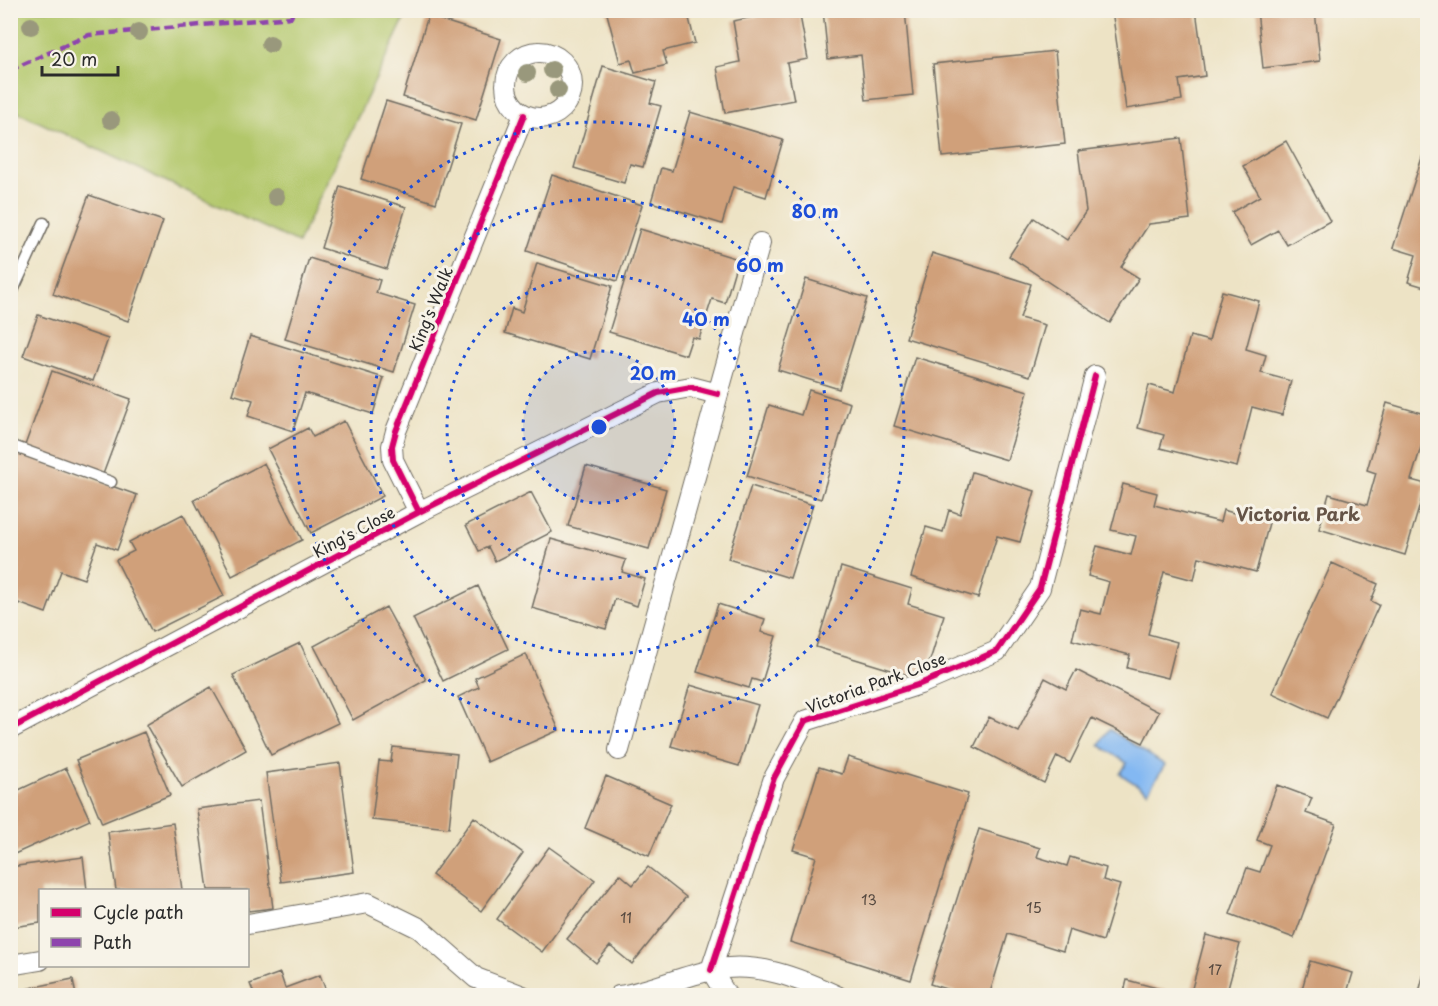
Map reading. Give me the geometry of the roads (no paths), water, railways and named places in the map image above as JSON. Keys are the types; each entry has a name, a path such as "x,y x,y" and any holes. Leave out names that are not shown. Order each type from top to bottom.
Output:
{"street":[{"name":"King's Walk","path":"419,512 393,460 392,446 400,420 524,116"},
{"path":"619,750 760,243"},
{"name":"Victoria Park Close","path":"711,970 774,777 805,721 920,684 997,651 1040,588 1095,376"},
{"name":"King's Close","path":"10,729 419,512 658,393 691,387 718,394"},
{"path":"249,924 368,903 419,928 476,978 523,996"},
{"path":"10,965 39,960"},
{"path":"620,996 644,992 711,970 729,968 772,970 837,996"},
{"path":"711,970 727,996"}],"lane":[{"path":"10,297 44,223"},
{"path":"10,445 111,482"}],"water":[{"path":"1109,729 1165,765 1148,792 1120,774 1127,763 1099,745"}],"district":[{"name":"Victoria Park","path":"1298,515"}]}
